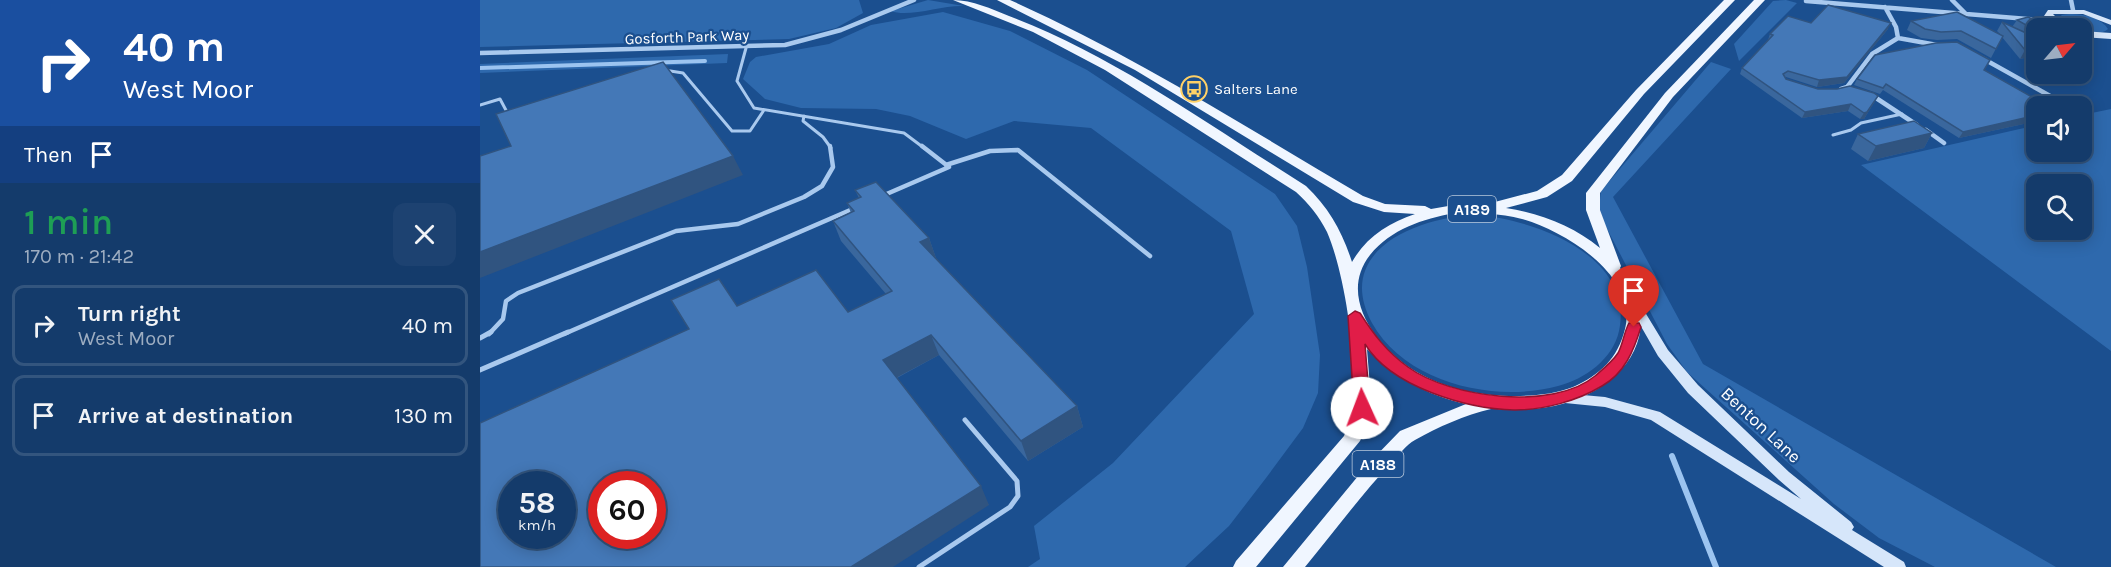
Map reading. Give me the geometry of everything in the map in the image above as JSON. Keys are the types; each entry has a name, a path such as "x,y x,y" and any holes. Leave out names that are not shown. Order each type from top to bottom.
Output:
{"main road":[{"name":"A189","path":"958,0 971,3 1037,30 1109,68 1301,189 1316,202 1330,220 1351,284 1355,316 1374,346 1404,372 1445,392 1492,402 1516,404 1560,398 1599,381 1624,356 1634,327 1629,296 1616,272 1593,210 1593,193 1669,95 1760,0"},
{"name":"A189","path":"1002,0 1055,22 1138,65 1358,199 1384,208 1440,211 1484,209 1542,194 1566,178 1640,92 1730,0"},
{"path":"2049,18 2051,12 2073,10 2099,16 2111,23"},
{"path":"2092,36 2108,38"},
{"name":"A189","path":"1484,209 1528,217 1569,233 1603,257 1616,272"},
{"name":"A189","path":"1351,284 1354,268 1373,241 1402,222 1440,211"},
{"name":"Benton Lane","path":"1629,296 1663,352 1693,389 1784,476 1894,565"},
{"name":"A188","path":"1243,567 1323,475 1358,429 1362,394 1355,316"},
{"name":"Benton Lane","path":"1560,398 1605,402 1654,416 1894,565"},
{"name":"A188","path":"1293,567 1374,469 1406,436 1447,417 1492,402"}],"street":[{"name":"Gosforth Park Way","path":"887,8 895,0"},
{"name":"Gosforth Park Way","path":"480,53 746,48 816,39 851,26 887,8 914,0"},
{"path":"1952,0 1965,14"},
{"path":"2071,0 2073,10"},
{"path":"1806,1 2026,19"},
{"path":"1885,7 1896,27 1898,38"},
{"path":"1847,87 1872,54 1898,38 1937,45 1946,44"},
{"path":"1978,56 2050,96"},
{"path":"1834,91 1847,87 1856,89"},
{"path":"1864,92 1902,114 1944,143"}],"lane":[{"path":"1998,16 1999,25"},
{"path":"746,48 737,81 754,108 904,133 949,167 874,200"},
{"path":"658,70 683,73 732,131 738,133 750,131 756,127 764,110"},
{"path":"480,105 500,99 509,117"},
{"path":"1833,135 1851,130 1861,123 1902,114"},
{"path":"480,338 498,328 506,318 506,301 518,293 676,231 738,224 804,197 822,186 833,167 832,150 822,137 803,121 804,116"},
{"path":"946,165 993,150 1018,150 1150,256"},
{"path":"480,370 864,204"},
{"path":"919,567 1010,507 1018,496 1017,481 965,420"}],"shaded area":[{"path":"480,0 859,0 863,13 836,28 789,39 480,47"},
{"path":"928,0 964,6 907,13 891,11"},
{"path":"1786,0 1797,3 1739,61 1734,44 1773,1"},
{"path":"943,12 1010,31 1087,70 1275,194 1297,226 1307,267 1320,355 1318,393 1303,428 1266,478 1229,526 1185,567 1028,567 1040,559 1034,526 1113,463 1254,314 1231,231 1091,128 1014,121 966,139 910,116 876,109 801,108 765,99 743,79 750,62 756,57 829,44 871,25"},
{"path":"2074,14 2087,16 2094,18 2099,21 2108,29 2092,33 2092,18 2058,18 2062,15"},
{"path":"728,54 727,63 480,73 480,64"},
{"path":"1711,62 1731,69 1613,197 1703,364 2056,567 1935,567 1879,538 1834,504 1687,372 1667,344 1604,223 1599,207 1601,191"},
{"path":"2111,109 2111,351 1861,165 2026,128 2026,162 2092,162 2092,113"},
{"path":"1478,215 1501,218 1552,234 1576,247 1596,263 1612,282 1620,305 1619,331 1611,350 1588,373 1568,383 1534,391 1481,390 1454,384 1429,374 1407,361 1387,344 1372,323 1363,297 1364,275 1373,257 1389,242 1409,230 1455,217"}],"building":[{"path":"1828,5 1891,23 1847,77 1819,80 1788,71 1783,74 1786,79 1818,89 1850,86 1874,93 1878,96 1867,112 1864,113 1851,104 1805,112 1742,68 1788,16 1811,23"},
{"path":"1957,12 2003,36 1996,49 1961,31 1941,32 1925,29 1911,21"},
{"path":"2028,17 2030,18 2026,18 2026,25 2017,20"},
{"path":"2002,22 2026,33 2025,50"},
{"path":"1957,42 1990,60 1984,70 2030,96 2026,96 2026,118 1963,132 1886,84 1883,88 1857,79 1875,55 1936,43"},
{"path":"663,62 733,156 480,252 480,156 511,146 496,114"},
{"path":"1914,121 1932,133 1876,146 1858,134"},
{"path":"876,182 929,238 920,242 1077,406 1021,441 931,335 883,360 981,486 851,567 480,567 480,423 689,329 671,300 719,279 737,306 816,270 848,312 892,291 833,221 854,211 847,203 861,197 855,190"}],"waterway":[{"path":"480,68 705,61"},
{"path":"1672,456 1716,567"}],"place":[{"name":"Salters Lane","path":"1194,89"}],"route":[{"path":"1362,408 1355,316 1374,346 1388,360 1424,383 1468,399 1516,404 1560,398 1581,391 1599,381 1613,370 1624,356 1631,342 1634,327"}]}
